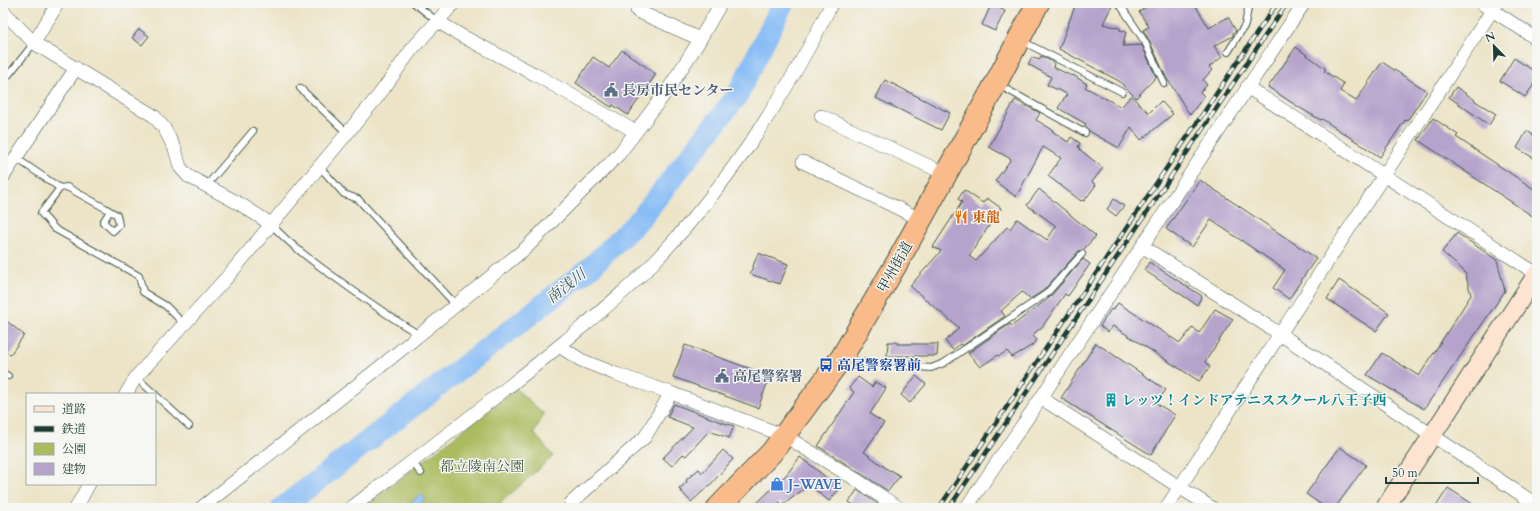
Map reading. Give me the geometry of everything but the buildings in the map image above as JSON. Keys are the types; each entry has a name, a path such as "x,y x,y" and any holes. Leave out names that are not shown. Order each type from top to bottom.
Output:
{"highway":[{"name":"甲州街道","path":"718,508 772,452 842,357 898,261 996,84 1038,3"}],"street":[{"path":"34,43 58,3"},
{"path":"127,393 136,377 229,275 379,95 412,49 454,3"},
{"path":"641,3 637,12 700,39"},
{"path":"201,508 420,335 527,247 619,154 668,88 700,39 721,3"},
{"path":"351,508 514,383 605,308 656,260 711,197 751,143 799,67 832,3"},
{"path":"966,508 1304,3"},
{"path":"1166,508 1384,175 1490,5 1537,40"},
{"path":"3,10 34,43 154,116 170,138 180,166 188,176 207,185 271,224"},
{"path":"437,20 462,36 538,76 636,132"},
{"path":"3,177 76,68"},
{"path":"1247,87 1537,274 1384,508"},
{"path":"821,116 946,174"},
{"path":"803,162 920,219"},
{"path":"1142,246 1280,334 1537,505"},
{"path":"559,346 581,360 616,374 671,392 785,436 899,508"},
{"path":"571,502 645,437 671,392"},
{"path":"1041,398 1212,508"},
{"path":"76,508 88,485"}],"lane":[{"path":"414,3 437,20"},
{"path":"1119,3 1145,42 1164,83"},
{"path":"1228,52 1246,25 1249,3"},
{"path":"1019,40 1122,92"},
{"path":"3,82 34,43"},
{"path":"996,84 1085,133 1084,132"},
{"path":"300,88 347,133"},
{"path":"207,185 252,131"},
{"path":"16,158 60,188 67,187 110,211"},
{"path":"319,166 344,194 358,199 456,305"},
{"path":"60,188 41,213 54,229 139,276 144,292 166,306 184,324"},
{"path":"271,224 281,235 306,256 376,307 420,335"},
{"path":"842,357 859,362 931,368 944,363 1046,294 1082,254"},
{"path":"136,377 153,393"},
{"path":"156,395 189,426"},
{"path":"412,462 421,472"}],"green space":[{"name":"都立陵南公園","path":"516,389 544,414 534,433 553,456 495,508 363,508"}],"water":[{"path":"421,494 425,498 418,508 404,508"}],"waterway":[{"name":"南浅川","path":"282,508 590,268 641,218 737,96 783,3"}],"railway":[{"path":"939,508 1277,3"},
{"path":"949,508 1287,3"}],"place":[{"name":"長房市民センター","path":"611,90"},
{"name":"東龍","path":"961,217"},
{"name":"高尾警察署前","path":"826,365"},
{"name":"高尾警察署","path":"722,376"},
{"name":"レッツ！インドアテニススクール八王子西","path":"1111,400"},
{"name":"J-WAVE","path":"777,484"}]}
